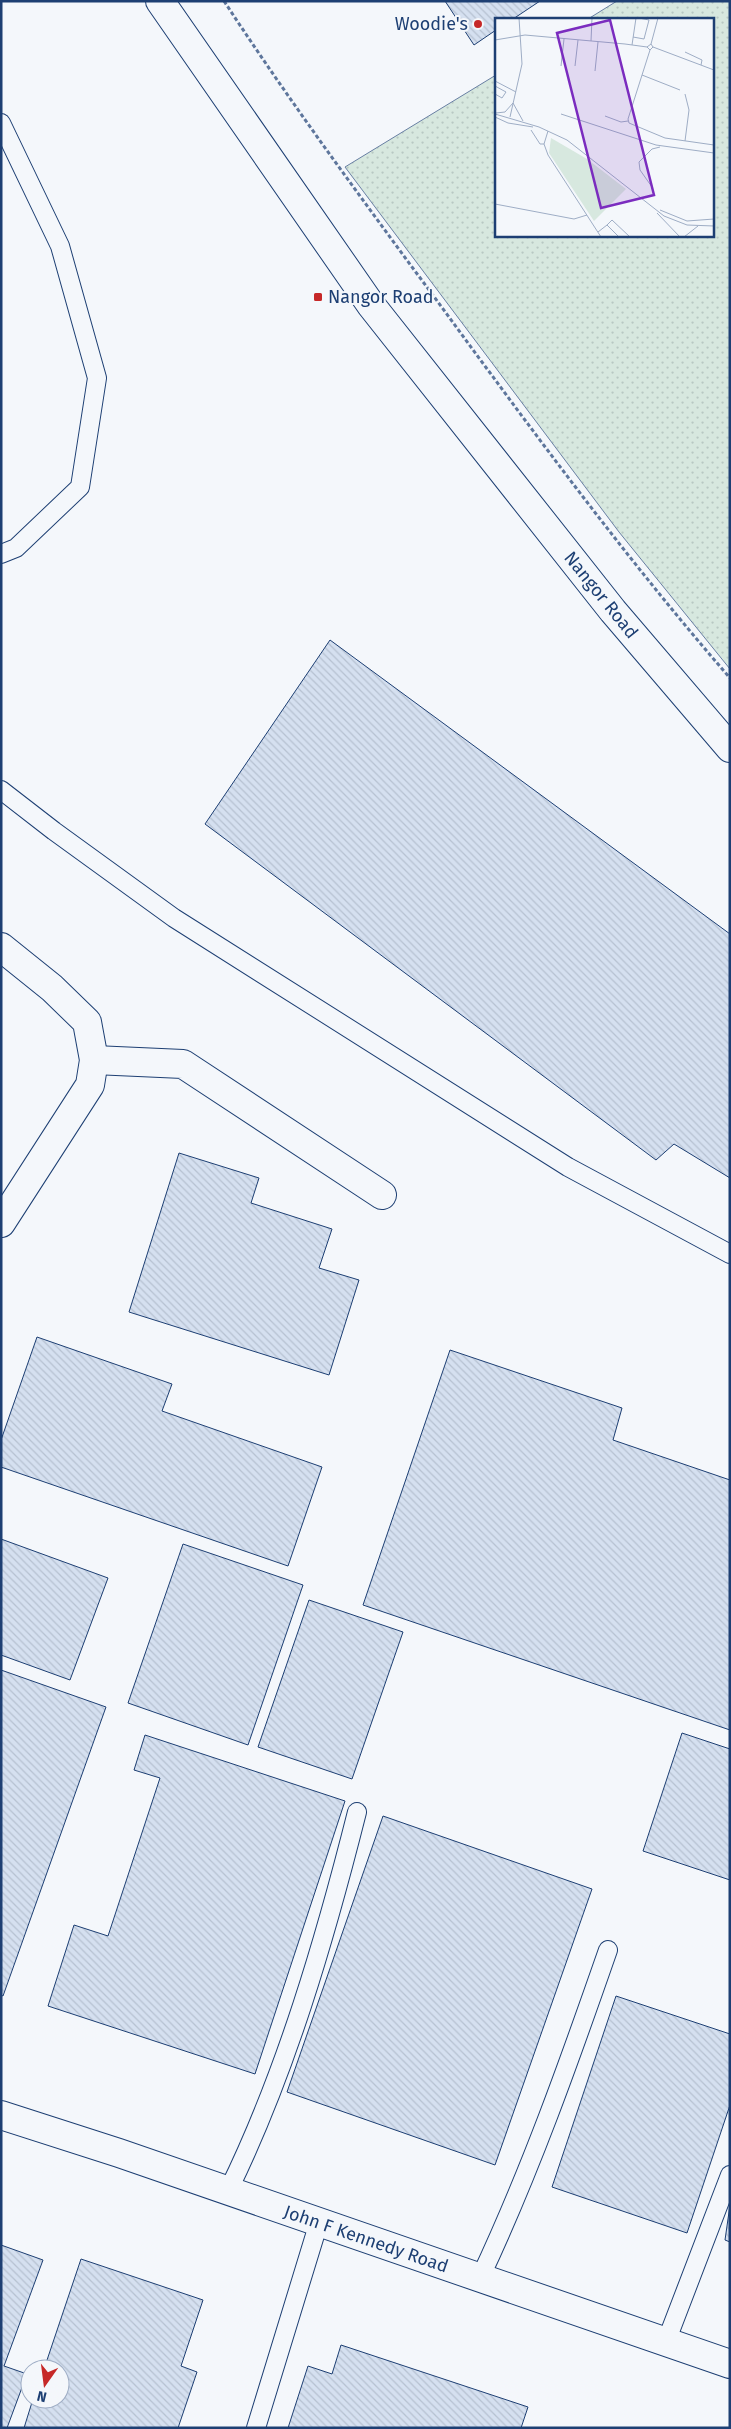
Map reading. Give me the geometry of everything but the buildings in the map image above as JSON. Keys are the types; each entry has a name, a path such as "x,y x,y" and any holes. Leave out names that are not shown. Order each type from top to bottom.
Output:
{"street":[{"name":"Nangor Road","path":"160,1 371,305 613,611 730,748"},
{"path":"1,947 52,988 87,1022 94,1060 90,1085 1,1222"},
{"path":"94,1060 183,1064 382,1195"},
{"name":"John F Kennedy Road","path":"1,2115 319,2222 730,2364"}],"lane":[{"path":"1,124 60,246 97,378 80,486 16,548 1,554"},
{"path":"1,790 54,831 198,933 568,1167 730,1254"},
{"path":"228,2191 255,2136 289,2042 343,1869 357,1812"},
{"path":"480,2278 524,2180 568,2066 608,1950"},
{"path":"666,2342 730,2175"},
{"path":"256,2428 319,2222"}],"path":[{"path":"224,1 288,98 532,430 692,634 730,678"}],"shaded area":[{"path":"617,1 730,1 730,669 619,532 345,167 495,76 495,236 714,236 714,18 590,18"}],"place":[{"name":"Woodie's","path":"478,24"},
{"name":"Nangor Road","path":"318,297"}]}
